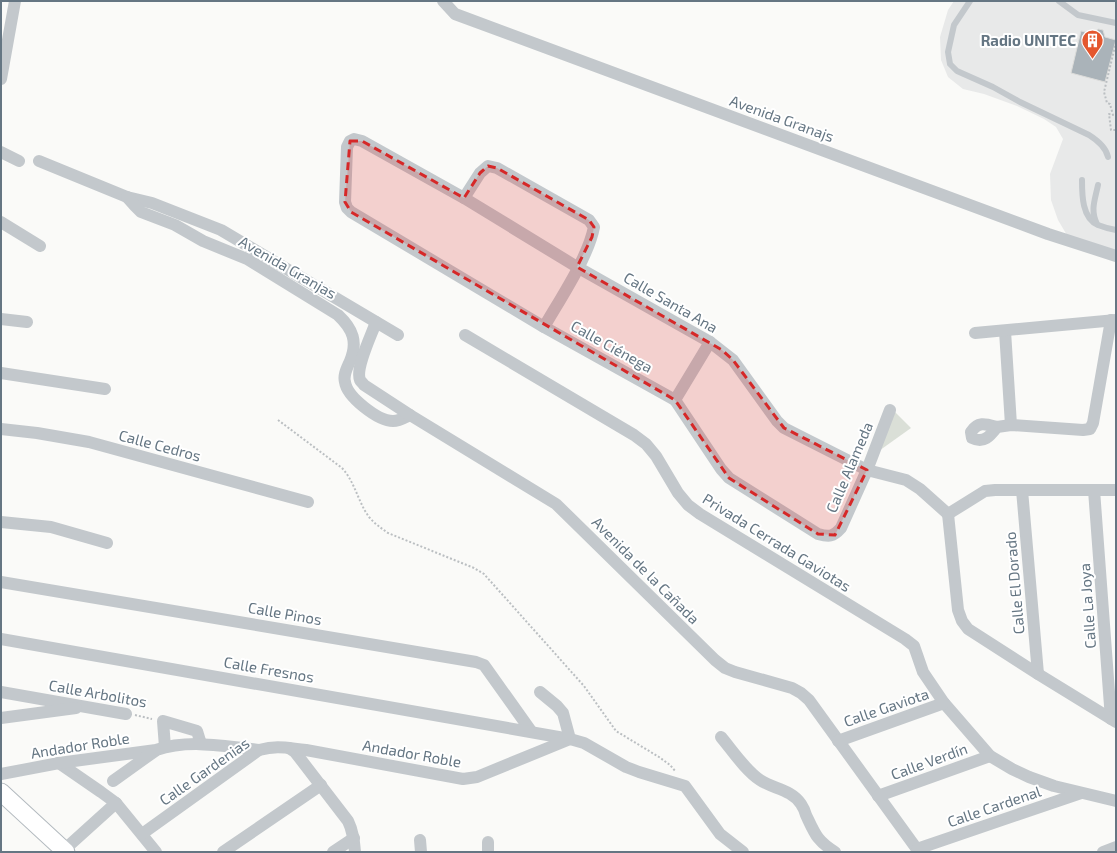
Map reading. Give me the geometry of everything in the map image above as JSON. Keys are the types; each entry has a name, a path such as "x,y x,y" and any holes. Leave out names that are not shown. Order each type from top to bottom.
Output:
{"street":[{"path":"1,79 15,1"},
{"name":"Avenida Granajs","path":"443,1 455,14 1048,234 1116,256"},
{"name":"Calle Santa Ana","path":"347,208 345,202 348,147 350,141 354,139 362,141 464,198 578,267 710,342 733,360 777,421 784,428 867,470 906,480 920,488 948,514"},
{"path":"1,152 19,161"},
{"name":"Avenida Granjas","path":"39,161 127,197 152,203 221,230 398,335"},
{"path":"464,198 480,172 488,166 497,168 589,220 594,227 592,237 578,267 544,327"},
{"name":"Avenida Granjas","path":"127,197 141,212 174,225 203,241 247,259 338,315 347,323 353,334 357,357 345,371 344,381 347,390 354,398 375,415 383,419 393,421 402,420 410,415"},
{"name":"Calle Ciénega","path":"347,208 351,212 544,327 676,400 721,469 729,478 818,534 826,537 835,535"},
{"path":"1,222 40,246"},
{"path":"203,241 210,225"},
{"path":"1,319 27,322"},
{"path":"975,333 1113,320 1111,340 1094,424 1090,429 1083,430 1011,426 997,427"},
{"name":"Avenida de la Cañada","path":"376,322 357,357 360,380 364,385 410,415 556,504 714,660 725,668 802,692 816,708 918,851"},
{"path":"1005,331 1011,426"},
{"name":"Privada Cerrada Gaviotas","path":"465,335 634,435 646,444 656,456 678,493 688,505 700,514 905,639 914,646 923,672 944,703 990,756 1029,777 1054,786 1116,801"},
{"path":"676,400 710,342"},
{"path":"1,373 105,389"},
{"name":"Calle Alameda","path":"835,535 840,528 867,470 890,410"},
{"name":"Calle Cedros","path":"1,428 89,442 308,502"},
{"name":"Calle El Dorado","path":"1022,490 1038,674"},
{"name":"Calle La Joya","path":"1094,490 1114,720"},
{"path":"1114,720 968,629 962,621 958,610 948,514 985,491 1116,490"},
{"path":"1,522 52,527 107,543"},
{"name":"Calle Pinos","path":"1,582 476,662 484,666 531,731"},
{"name":"Calle Fresnos","path":"1,639 570,739 584,743 626,767 685,786"},
{"name":"Calle Arbolitos","path":"1,692 126,714"},
{"path":"540,692 563,713 570,739"},
{"name":"Calle Gaviota","path":"838,740 944,703"},
{"path":"1,718 89,707"},
{"path":"163,721 197,731 201,744"},
{"name":"Calle Arbolitos","path":"160,748 163,721"},
{"path":"720,737 753,774 761,780 795,797 801,804 815,835 824,845 836,852"},
{"name":"Andador Roble","path":"289,748 463,779 477,777 570,739"},
{"name":"Andador Roble","path":"1,774 59,763 160,748 201,744 259,750"},
{"name":"Calle Gardenias","path":"142,834 259,750 276,746 289,748"},
{"path":"113,781 160,748"},
{"path":"289,748 295,752 348,821 352,828 355,852"},
{"name":"Calle Verdín","path":"878,796 990,756"},
{"path":"59,763 116,803 156,852"},
{"path":"223,852 321,785"},
{"path":"685,786 720,834 743,852"},
{"path":"1,792 65,851 116,803"},
{"name":"Calle Cardenal","path":"918,851 1081,793"},
{"path":"333,852 354,838"},
{"path":"420,840 421,852"},
{"path":"1103,852 1116,847"}],"lane":[{"path":"970,1 954,25 948,52 950,64 957,72 993,87 1020,102 1089,135 1103,146 1108,157"},
{"path":"1059,1 1078,15 1116,23"},
{"path":"1082,180 1082,190 1089,218 1098,225 1116,230"},
{"path":"1098,185 1093,208 1093,216 1098,225"}],"path":[{"path":"1116,42 1104,92 1107,103 1110,104 1113,115 1109,114 1111,130 1116,130"},
{"path":"278,420 342,468 348,475 368,516 377,525 388,533 474,568 484,574 584,686 616,731 670,765 685,786"},
{"name":"Calle Arbolitos","path":"126,714 163,721"}],"highlighted area":[{"path":"350,141 362,141 464,198 480,173 488,166 497,168 589,220 594,227 592,237 577,267 722,350 733,360 784,428 867,470 835,535 818,534 729,478 675,400 351,212 345,202"}],"shaded area":[{"path":"954,1 1116,1 1116,256 1071,242 1058,220 1051,200 1050,174 1063,139 1056,127 1044,119 1017,106 984,94 963,89 948,77 941,60 940,37 948,10"},
{"path":"894,411 911,428 876,453"}],"building":[{"name":"Radio UNITEC","path":"1098,29 1103,30 1105,37 1116,40 1105,82 1071,73 1081,31 1094,34"}],"place":[{"name":"Radio UNITEC","path":"1092,60"}]}
